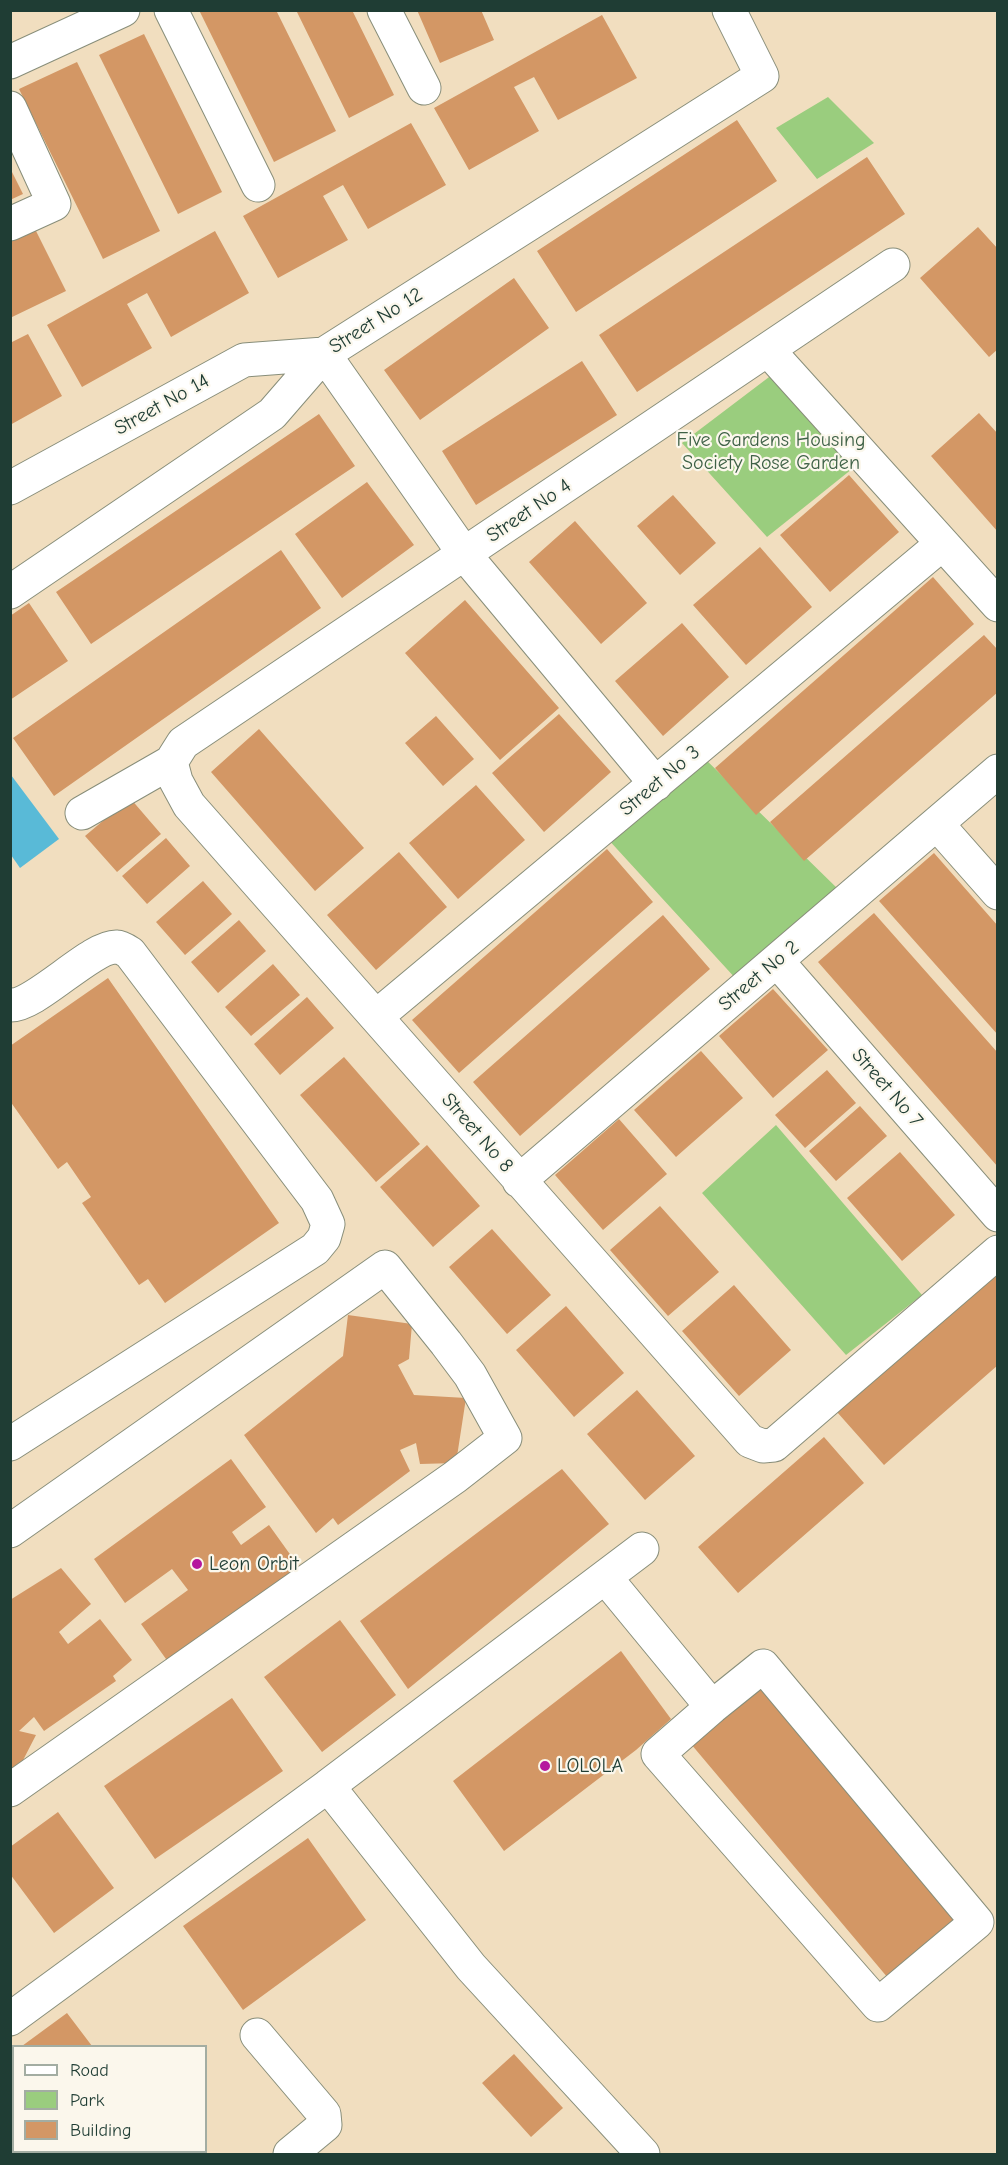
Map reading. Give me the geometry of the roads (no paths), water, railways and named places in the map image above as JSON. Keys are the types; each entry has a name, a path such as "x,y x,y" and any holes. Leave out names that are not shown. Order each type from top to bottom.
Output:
{"street":[{"path":"10,62 123,10"},
{"path":"171,10 258,185"},
{"path":"384,10 424,88"},
{"name":"Street No 12","path":"10,592 272,414 324,354 762,76 729,10"},
{"path":"10,108 54,204 10,224"},
{"name":"Street No 4","path":"82,813 171,762 183,743 893,265"},
{"path":"768,350 998,605"},
{"path":"324,354 465,555 656,784"},
{"name":"Street No 14","path":"10,488 244,360 324,354"},
{"name":"Street No 3","path":"377,1017 942,544"},
{"name":"Street No 8","path":"171,762 176,781 189,805 750,1441 763,1446 774,1445 998,1252"},
{"name":"Street No 2","path":"519,1181 998,771"},
{"path":"937,824 998,893"},
{"path":"10,1005 16,1006 103,950 117,947 130,953 317,1200 328,1224 324,1238 315,1249 10,1444"},
{"name":"Street No 7","path":"777,961 998,1215"},
{"path":"10,1532 385,1267 470,1375 505,1437 455,1477 10,1790"},
{"path":"10,2019 328,1786 642,1549"},
{"path":"605,1577 712,1707"},
{"path":"763,1666 977,1922 878,2005 658,1754 712,1707 763,1666"},
{"path":"328,1786 471,1966 643,2154"},
{"path":"257,2035 324,2114 325,2125 290,2154"}],"water":[{"path":"11,775 59,839 20,868 11,855"}],"place":[{"name":"Leon Orbit","path":"197,1564"},
{"name":"LOLOLA","path":"545,1766"}],"park label":[{"name":"Five Gardens Housing Society Rose Garden","path":"771,452"}]}
